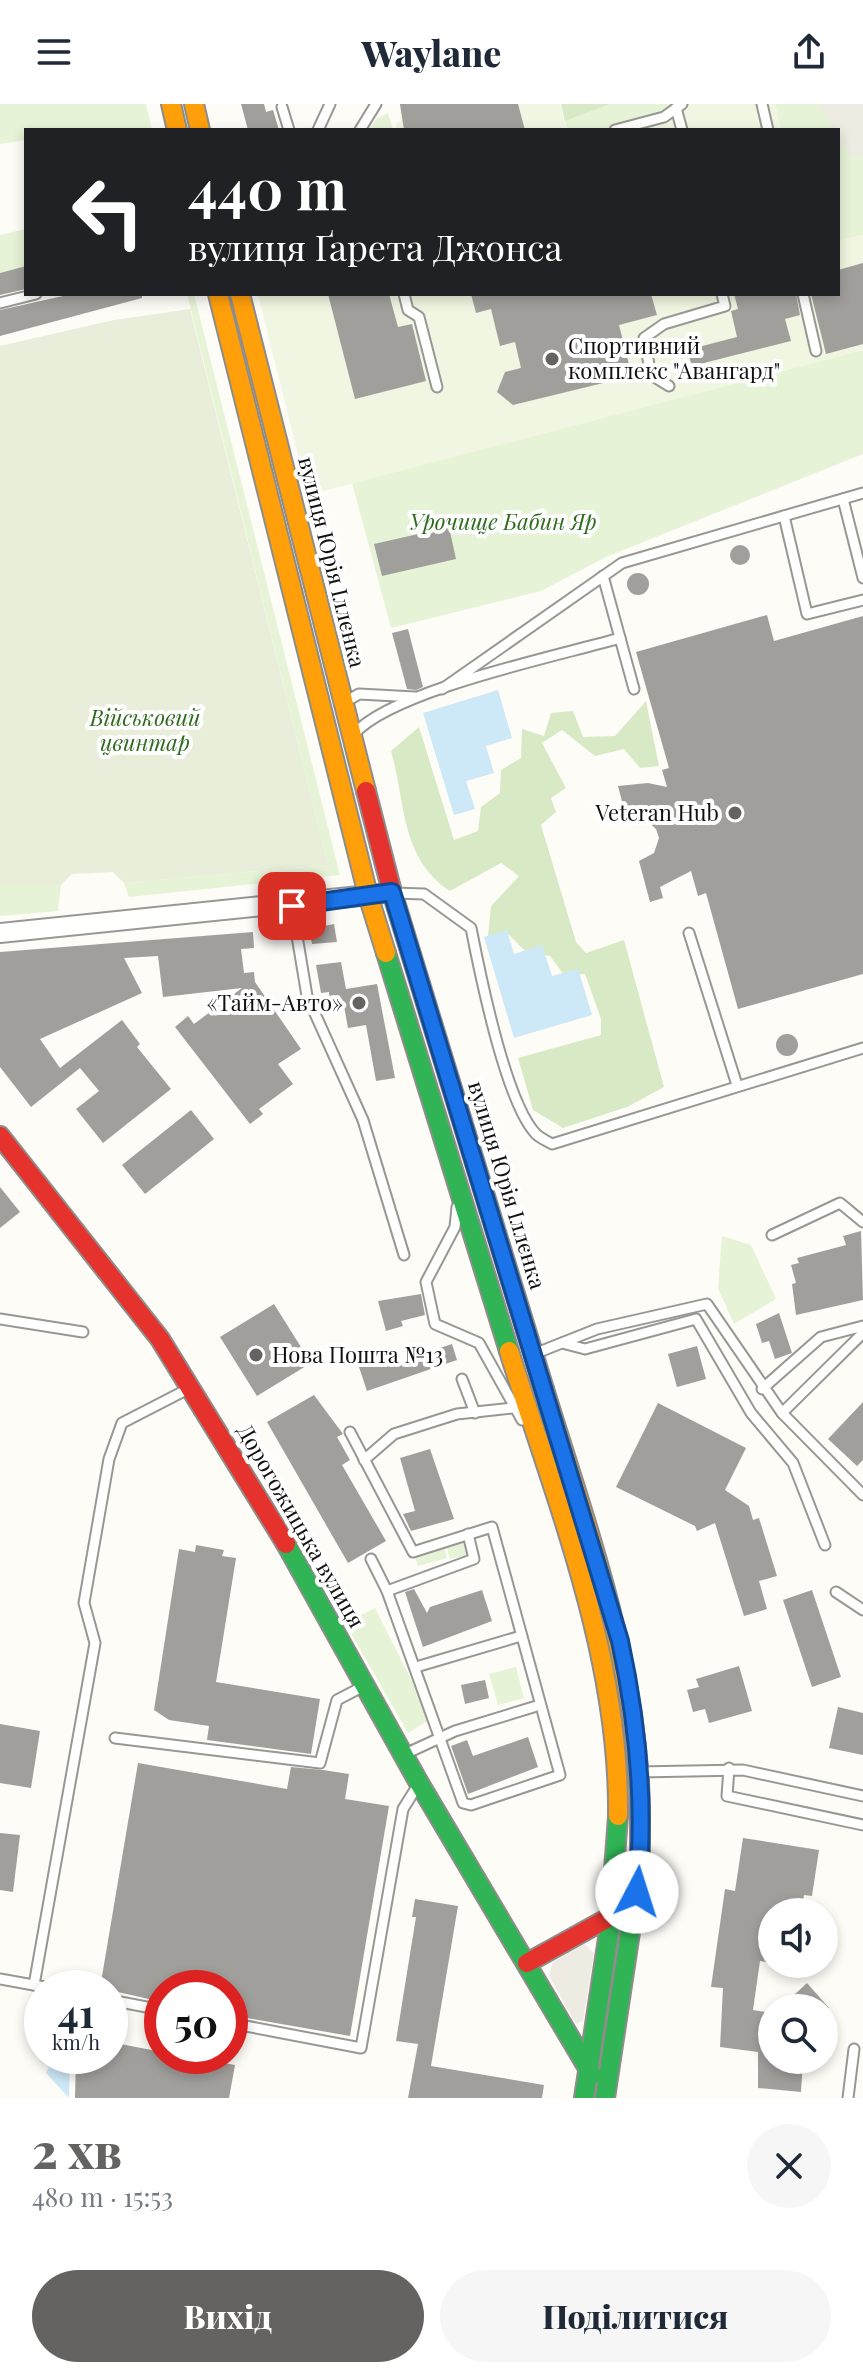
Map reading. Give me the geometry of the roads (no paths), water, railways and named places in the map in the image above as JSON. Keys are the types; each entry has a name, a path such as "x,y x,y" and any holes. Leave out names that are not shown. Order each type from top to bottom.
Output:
{"main road":[{"path":"171,104 177,128"},
{"path":"194,104 200,128"},
{"path":"218,296 368,895 581,1583 609,1697 618,1800 610,1913 584,2098"},
{"name":"вулиця Юрія Іллєнка","path":"241,296 392,892 620,1641 632,1695 642,1827 635,1909 605,2096"},
{"name":"Дорогожицька вулиця","path":"0,1136 160,1339 191,1387 286,1544 419,1783 605,2096"},
{"path":"527,1963 610,1913 635,1909"}],"street":[{"path":"0,933 292,906 392,892"}],"lane":[{"path":"319,128 330,104"},
{"path":"762,104 768,128"},
{"path":"361,128 374,105"},
{"path":"623,128 664,117 679,106 682,128"},
{"path":"282,107 288,128"},
{"path":"0,303 28,296"},
{"path":"404,296 408,310 419,317 437,387"},
{"path":"669,386 651,375 644,338 664,324 725,306 722,296"},
{"path":"803,296 816,351"},
{"path":"442,689 622,563 863,493"},
{"path":"843,499 863,578"},
{"path":"784,516 807,614 863,600"},
{"path":"603,576 634,689"},
{"path":"352,736 367,720 415,697 620,638"},
{"path":"343,703 359,694 415,697"},
{"path":"392,892 424,894 471,928 492,1023 507,1070 536,1134 552,1144 863,1048"},
{"path":"292,906 307,996 363,1120 404,1255"},
{"path":"689,933 737,1085"},
{"path":"458,1188 455,1227 426,1282 435,1324 479,1343 490,1358 512,1408 535,1436"},
{"path":"772,1235 840,1203 863,1222"},
{"path":"534,1354 597,1329 707,1304 762,1389 863,1495"},
{"path":"0,1319 83,1332"},
{"path":"562,1343 585,1349 696,1319 751,1413 793,1463 825,1545"},
{"path":"762,1389 821,1337 863,1326"},
{"path":"782,1413 863,1333"},
{"path":"462,1379 475,1413"},
{"path":"37,1970 95,1643 84,1603 112,1448 122,1423 191,1387"},
{"path":"364,1460 394,1434 457,1414 512,1408"},
{"path":"350,1432 413,1552 492,1527 560,1775 471,1805 462,1800 416,1667 387,1591 371,1559"},
{"path":"387,1591 474,1559 468,1534"},
{"path":"836,1592 863,1610"},
{"path":"416,1667 521,1636"},
{"path":"115,1738 320,1763 337,1700 364,1686"},
{"path":"403,1755 440,1736 540,1705"},
{"path":"639,1772 729,1768 863,1796"},
{"path":"729,1768 727,1796 863,1825"},
{"path":"248,2026 361,2048 403,1809 419,1783"},
{"path":"0,1979 24,1983"},
{"path":"848,2098 854,2049"}],"water":[{"path":"498,690 512,738 486,746 494,773 466,781 475,809 454,815 423,713"},
{"path":"507,930 514,954 542,945 552,976 578,969 592,1015 514,1038 484,937"},
{"path":"47,2074 70,2074 69,2098"}],"place":[{"name":"Спортивний комплекс \"Авангард\"","path":"552,359"},
{"name":"Veteran Hub","path":"735,813"},
{"name":"«Тайм-Авто»","path":"359,1003"},
{"name":"Нова Пошта №13","path":"256,1355"}],"park label":[{"name":"Урочище Бабин Яр","path":"503,522"},
{"name":"Військовий цвинтар","path":"145,730"}]}
